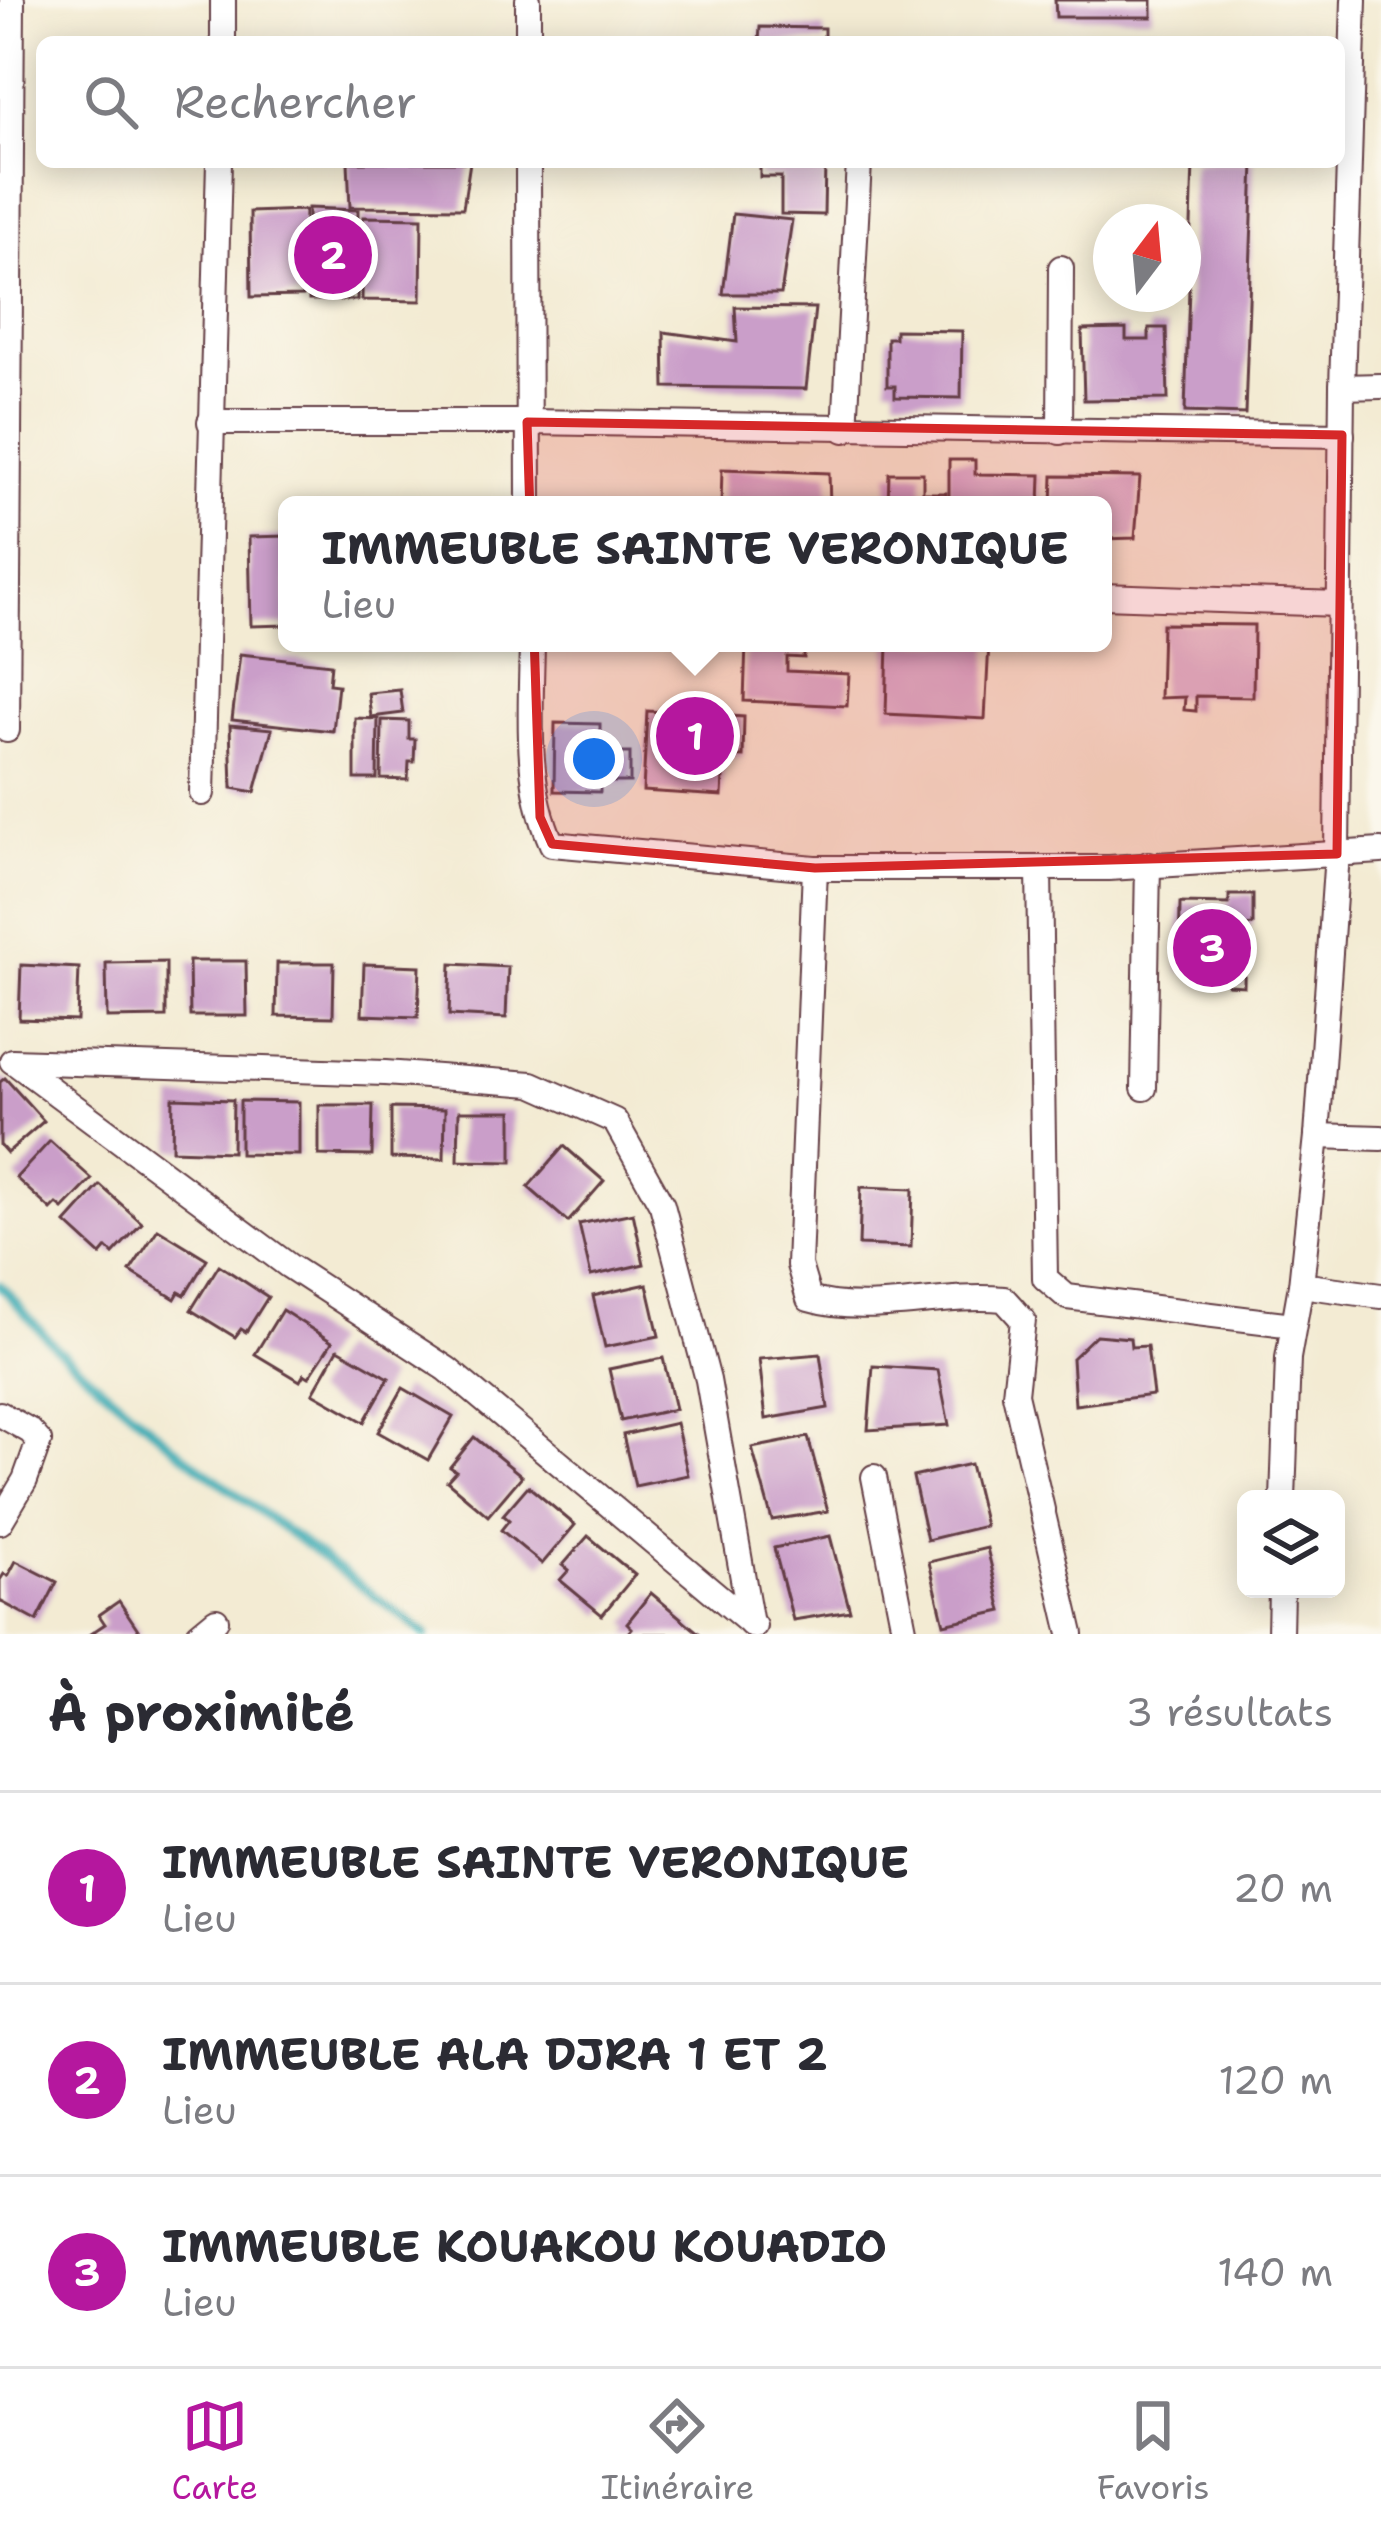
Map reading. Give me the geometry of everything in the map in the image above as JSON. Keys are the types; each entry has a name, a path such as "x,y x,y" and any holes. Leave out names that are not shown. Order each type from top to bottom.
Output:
{"street":[{"path":"7,730 4,252 12,0"},
{"path":"223,36 224,0"},
{"path":"528,0 528,36"},
{"path":"1345,144 1346,63 1354,0"},
{"path":"202,793 219,168"},
{"path":"528,168 530,496"},
{"path":"845,430 859,168"},
{"path":"1282,1490 1285,1396 1317,1136 1337,854 1345,168"},
{"path":"1060,432 1061,268"},
{"path":"1342,387 1381,386"},
{"path":"210,422 527,422 1342,435"},
{"path":"1112,596 1339,604"},
{"path":"532,652 531,750 540,817 552,844 815,868 1040,868 1381,851"},
{"path":"1144,1088 1148,864"},
{"path":"815,868 799,1265 809,1299 840,1308 963,1295 1004,1299 1023,1320 1016,1394 1071,1634"},
{"path":"1040,868 1045,1279 1067,1297 1293,1325"},
{"path":"6,1060 289,1266 447,1370 758,1629"},
{"path":"6,1060 385,1073 532,1084 615,1121 662,1205 708,1380 758,1629"},
{"path":"1317,1136 1381,1138"},
{"path":"1301,1285 1381,1296"},
{"path":"0,1414 31,1431 39,1441 25,1480 0,1522"},
{"path":"874,1477 904,1634"},
{"path":"1280,1634 1281,1598"}],"highlighted area":[{"path":"527,422 1342,435 1337,854 815,868 552,844 540,817"}],"building":[{"path":"1055,0 1152,0 1152,17 1056,17"},
{"path":"760,27 824,28 824,36 759,36"},
{"path":"348,168 469,168 463,208 350,207"},
{"path":"760,168 825,168 824,215 781,214 781,177 760,177"},
{"path":"1193,168 1254,168 1245,414 1185,412 1188,312 1201,312 1201,204 1192,204"},
{"path":"308,208 358,210 357,300 309,300"},
{"path":"305,210 303,296 251,297 250,212"},
{"path":"733,214 792,220 781,294 723,294"},
{"path":"363,217 422,218 421,301 362,300"},
{"path":"735,307 815,308 806,389 665,387 664,332 737,342"},
{"path":"1149,328 1166,328 1168,399 1084,400 1082,330 1126,329 1126,340 1149,340"},
{"path":"895,330 962,331 961,398 895,397 895,386 887,386 887,338 895,338"},
{"path":"949,460 975,460 975,474 1041,475 1040,496 949,496"},
{"path":"722,469 829,473 830,496 721,496"},
{"path":"889,473 923,473 923,493 946,493 946,496 888,496"},
{"path":"1053,476 1140,477 1135,538 1112,539 1112,496 1052,496"},
{"path":"278,536 278,625 251,626 249,537"},
{"path":"1162,624 1254,625 1253,697 1196,696 1196,711 1184,710 1185,697 1160,698"},
{"path":"746,652 804,652 804,658 787,657 787,671 849,674 847,706 744,701"},
{"path":"888,652 989,652 985,719 886,714"},
{"path":"240,654 331,664 329,684 338,685 333,731 232,720"},
{"path":"400,690 403,713 371,717 368,693"},
{"path":"647,711 744,717 743,757 724,756 722,796 643,791"},
{"path":"355,718 378,719 377,779 355,779"},
{"path":"382,720 409,721 409,739 415,739 408,780 381,779"},
{"path":"555,723 600,724 600,753 630,753 630,782 600,782 600,792 554,791"},
{"path":"230,725 272,729 255,792 232,788"},
{"path":"1229,895 1253,895 1253,925 1245,926 1244,986 1228,985 1227,972 1179,971 1180,903 1229,904"},
{"path":"189,961 246,961 247,1016 190,1016"},
{"path":"166,962 166,1017 107,1018 106,963"},
{"path":"277,963 334,963 333,1017 276,1016"},
{"path":"364,964 420,966 418,1017 362,1015"},
{"path":"451,964 508,967 506,1018 449,1015"},
{"path":"21,965 79,968 77,1021 19,1019"},
{"path":"5,1078 44,1121 7,1153 0,1145 0,1082"},
{"path":"173,1098 233,1100 232,1152 172,1150"},
{"path":"240,1101 299,1102 299,1155 240,1154"},
{"path":"319,1105 373,1105 372,1156 319,1155"},
{"path":"391,1108 445,1109 444,1159 391,1158"},
{"path":"459,1111 512,1111 512,1162 458,1161"},
{"path":"50,1141 92,1179 63,1209 57,1204 51,1210 16,1178"},
{"path":"564,1146 604,1181 568,1222 528,1187"},
{"path":"100,1185 142,1223 113,1254 107,1248 101,1255 66,1223"},
{"path":"861,1187 913,1189 911,1247 859,1245"},
{"path":"633,1213 644,1264 591,1276 579,1224"},
{"path":"158,1229 207,1259 185,1295 179,1292 175,1299 130,1271"},
{"path":"219,1265 268,1297 246,1332 241,1329 235,1337 191,1310"},
{"path":"647,1284 659,1336 605,1347 593,1296"},
{"path":"282,1310 332,1342 309,1377 304,1374 300,1381 255,1354"},
{"path":"1096,1335 1130,1338 1131,1347 1147,1346 1153,1395 1075,1405 1072,1358"},
{"path":"338,1349 389,1378 364,1422 313,1393"},
{"path":"820,1354 828,1408 766,1419 759,1359"},
{"path":"663,1358 675,1409 621,1421 609,1369"},
{"path":"873,1366 938,1370 949,1425 868,1430"},
{"path":"403,1388 453,1417 428,1460 378,1432"},
{"path":"676,1423 688,1475 635,1486 623,1435"},
{"path":"474,1437 522,1476 488,1516 447,1481 456,1471 450,1467"},
{"path":"808,1437 828,1511 772,1520 752,1448"},
{"path":"970,1464 985,1526 927,1540 913,1477"},
{"path":"528,1486 575,1525 542,1564 501,1530 509,1520 503,1515"},
{"path":"588,1536 635,1575 602,1615 560,1580 569,1570 563,1565"},
{"path":"830,1536 850,1611 793,1620 774,1548"},
{"path":"987,1548 1002,1611 944,1624 929,1562"},
{"path":"16,1561 57,1582 37,1621 0,1601 0,1580"},
{"path":"651,1593 700,1634 627,1634 632,1628 627,1623"},
{"path":"119,1601 141,1634 90,1634 105,1624 99,1615"}],"waterway":[{"path":"0,1285 57,1349 181,1453 426,1634"}],"place":[{"name":"IMMEUBLE ALA DJRA 1 ET 2","path":"333,255"},
{"name":"IMMEUBLE SAINTE VERONIQUE","path":"695,736"},
{"name":"IMMEUBLE KOUAKOU KOUADIO","path":"1212,948"}]}
